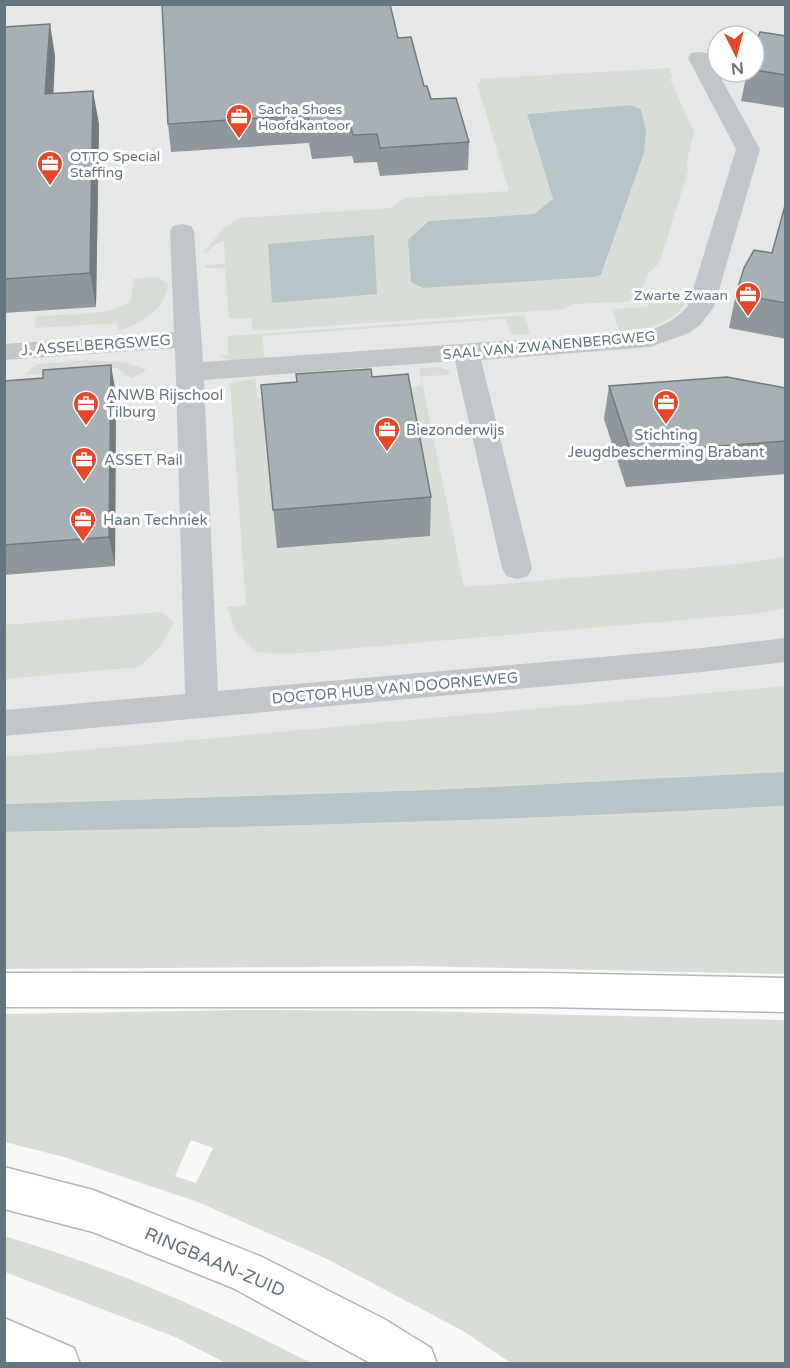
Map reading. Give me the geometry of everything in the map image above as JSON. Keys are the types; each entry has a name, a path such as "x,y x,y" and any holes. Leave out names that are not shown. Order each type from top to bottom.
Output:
{"main road":[{"path":"4,990 521,990 786,995"},
{"name":"RINGBAAN-ZUID","path":"4,1188 93,1211 247,1272 368,1335 415,1364"},
{"path":"4,1340 58,1364"}],"street":[{"name":"SAAL VAN ZWANENBERGWEG","path":"190,372 650,339 674,332 691,321 701,307 748,149 699,58"},
{"path":"182,231 190,372 202,705"},
{"name":"J. ASSELBERGSWEG","path":"4,352 187,339"},
{"path":"466,352 517,568"},
{"name":"DOCTOR HUB VAN DOORNEWEG","path":"4,723 702,660 786,650"}],"shaded area":[{"path":"5,5 785,5 785,781 5,780"},
{"path":"669,68 673,78 670,79 694,132 687,161 688,171 659,264 648,273 638,301 573,304 565,309 253,331 251,318 229,318 225,268 206,268 205,265 225,264 224,241 216,244 205,254 204,251 223,229 238,218 391,208 404,198 509,191 477,83 481,83 480,79","holes":["630,105 641,109 646,131 644,153 603,271 429,221 534,214 553,199 527,114"]},
{"path":"630,105 641,109 646,131 644,153 601,275 423,288 411,282 408,240 429,221 534,214 553,199 527,114"},
{"path":"374,235 377,294 272,303 268,244"},
{"path":"157,277 168,284 162,302 150,315 127,328 118,331 117,323 35,328 36,316 102,312 125,305 132,299 133,279"},
{"path":"654,290 689,296 684,305 669,319 639,329 619,331 612,309 647,307"},
{"path":"524,315 530,334 511,335 506,319 262,336 265,360 232,361 218,356 222,354 228,356 228,336"},
{"path":"91,360 127,363 147,370 131,378 116,368 24,375 37,364"},
{"path":"439,367 451,374 421,377 464,587 738,564 785,557 785,608 752,614 288,654 255,652 237,634 227,607 246,605 230,383 255,379 258,398 422,386 419,368"},
{"path":"162,612 174,622 162,645 139,667 5,679 5,625"},
{"path":"785,686 785,772 429,790 5,804 5,757"},
{"path":"785,772 785,806 395,822 5,832 5,804 429,790"},
{"path":"785,806 785,974 416,966 5,969 4,832 395,822"},
{"path":"242,1010 416,1011 785,1020 785,1363 511,1363 463,1331 327,1259 198,1202 64,1157 5,1142 5,1014","holes":["191,1140 213,1148 196,1183 175,1176"]},
{"path":"4,1236 44,1248 161,1292 311,1363 226,1363 175,1337 5,1272"}],"building":[{"path":"162,4 390,4 398,38 411,37 424,86 427,86 431,99 456,98 469,142 380,148 377,134 353,135 351,128 310,131 308,115 168,124"},
{"path":"50,24 45,94 93,91 90,273 4,279 4,27"},
{"path":"766,33 786,36 786,75 766,72"},
{"path":"786,202 786,303 736,294 744,268 754,250 772,253"},
{"path":"111,365 109,537 4,545 4,381 43,378 43,370"},
{"path":"371,369 372,377 408,374 431,497 273,510 261,385 297,382 296,374"},
{"path":"727,377 786,388 786,441 631,453 609,386"}],"place":[{"name":"Sacha Shoes Hoofdkantoor","path":"239,140"},
{"name":"OTTO Special Staffing","path":"50,187"},
{"name":"Zwarte Zwaan","path":"748,318"},
{"name":"Stichting Jeugdbescherming Brabant","path":"666,426"},
{"name":"ANWB Rijschool Tilburg","path":"86,427"},
{"name":"Biezonderwijs","path":"387,453"},
{"name":"ASSET Rail","path":"84,483"},
{"name":"Haan Techniek","path":"83,543"}]}
